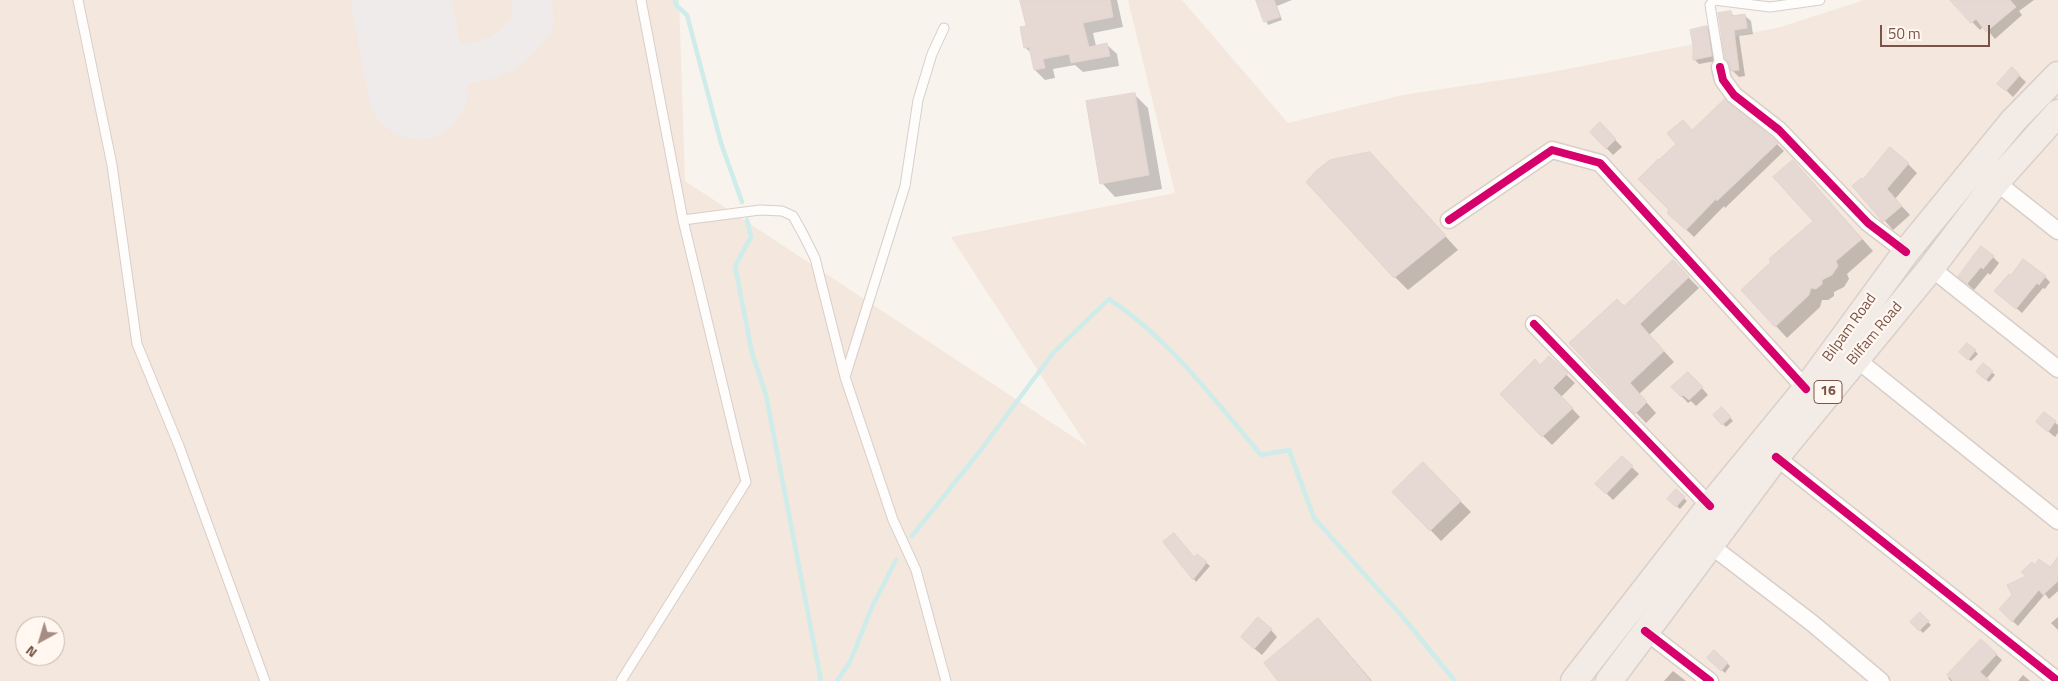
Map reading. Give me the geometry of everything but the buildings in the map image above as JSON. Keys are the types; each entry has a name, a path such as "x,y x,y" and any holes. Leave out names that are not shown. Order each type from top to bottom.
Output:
{"main road":[{"name":"Bilpam Road","path":"1574,681 1710,506 1806,389 1906,252 2013,121 2058,75"},
{"name":"Bilfam Road","path":"1609,681 1776,457 1930,268 1996,182 2058,112"}],"street":[{"path":"1720,67 1723,80 1734,95 1779,130 1868,223 1906,252"},
{"path":"1449,220 1552,150 1600,163 1806,389"},
{"path":"1996,182 2058,231"},
{"path":"1930,268 2058,369"},
{"path":"1534,324 1710,506"},
{"path":"1856,358 2058,521"},
{"path":"1776,457 2058,681"},
{"path":"1710,545 1812,623 1881,681"},
{"path":"1645,631 1710,681"}],"lane":[{"path":"78,0 112,165 137,344 179,446 266,681"},
{"path":"621,681 746,482 683,220 641,0"},
{"path":"1720,67 1710,5 1714,0 1770,7 1820,0"},
{"path":"845,377 905,186 918,100 932,54 944,28"},
{"path":"683,220 760,210 782,211 793,216 815,258 845,377 893,520 916,570 946,681"}],"shaded area":[{"path":"0,0 679,0 685,181 1087,446 951,237 1175,193 1128,0 1182,0 1288,123 1403,95 1547,73 1781,27 1864,0 2058,0 2058,681 0,681"}],"waterway":[{"path":"675,0 676,5 687,15 721,143 742,202"},
{"path":"747,220 751,237 735,266 752,353 766,395 821,681"},
{"path":"912,536 980,451 1054,352 1109,299 1131,315 1172,351 1261,455 1289,450 1314,518 1401,615 1455,681"},
{"path":"837,681 850,662 872,607 896,560"}],"taxiway":[{"path":"372,0 373,5 388,29 410,52 439,62 462,65 486,60 505,51 520,39 534,20 531,0"}],"runway":[{"path":"401,0 418,89"}],"cycle path":[{"path":"1720,67 1723,80 1734,95 1779,130 1868,223 1906,252"},
{"path":"1449,220 1552,150 1600,163 1806,389"},
{"path":"1534,324 1710,506"},
{"path":"1776,457 2058,681"},
{"path":"1645,631 1710,681"}]}
